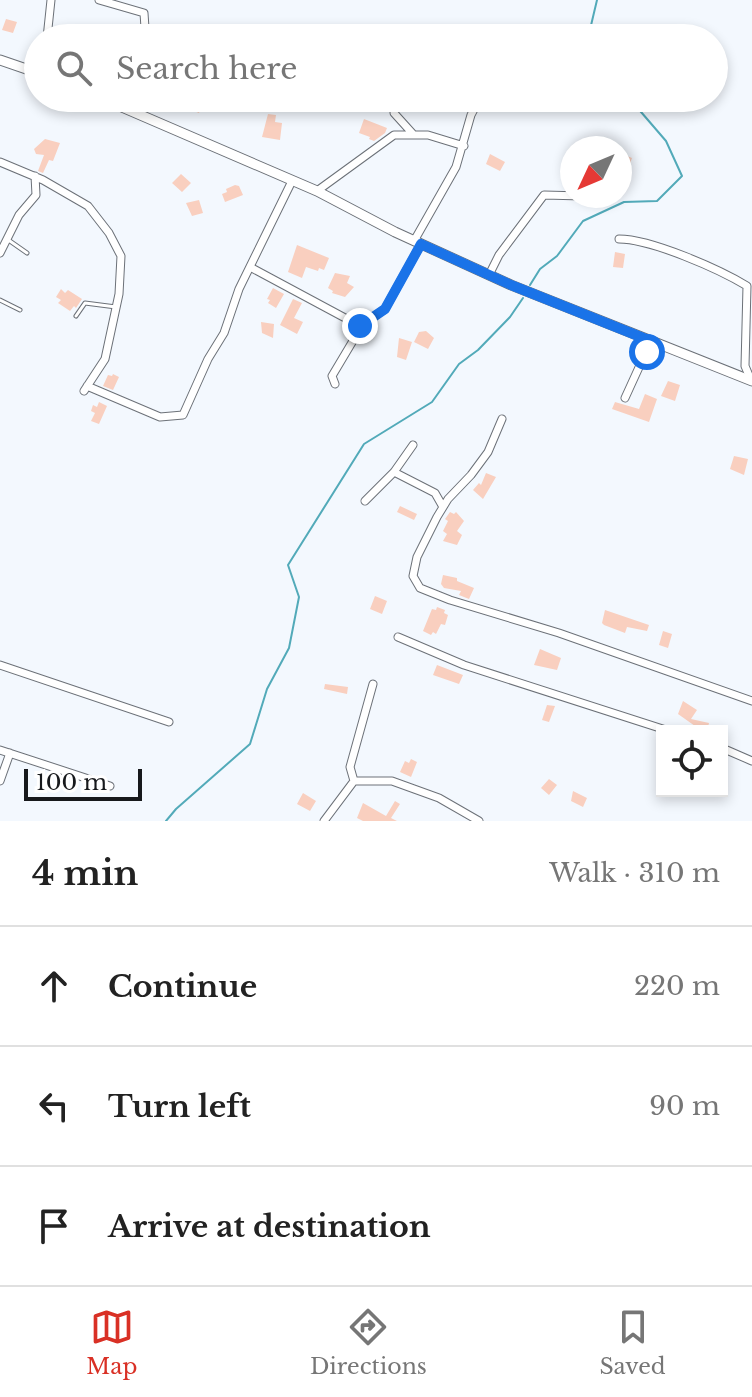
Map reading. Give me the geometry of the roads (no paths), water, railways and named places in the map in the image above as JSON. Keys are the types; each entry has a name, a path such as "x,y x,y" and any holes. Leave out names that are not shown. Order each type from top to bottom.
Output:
{"street":[{"path":"48,24 51,0"},
{"path":"99,0 144,13 145,24"},
{"path":"0,60 24,68"},
{"path":"133,112 317,191 418,243 489,275 751,380"},
{"path":"394,112 413,134"},
{"path":"250,267 360,326 385,309 456,167 473,112"},
{"path":"317,191 394,135 428,135 464,146"},
{"path":"0,162 35,176 88,206 109,233 121,256 116,307 105,359 86,389 160,417 183,415 208,359 224,333 250,267 292,181"},
{"path":"0,253 19,215 36,195 35,176"},
{"path":"489,275 499,255 544,195 560,195"},
{"path":"619,239 654,244 727,274 747,286 745,366 751,380"},
{"path":"335,384 332,376 364,323"},
{"path":"625,398 651,341"},
{"path":"502,419 488,452 443,507 417,557 413,576 420,588 752,701"},
{"path":"365,501 394,472 413,445"},
{"path":"394,472 435,493 443,507"},
{"path":"398,637 464,665 656,727"},
{"path":"0,665 169,722"},
{"path":"354,781 350,767 373,684"},
{"path":"0,750 110,786"},
{"path":"728,751 752,761"},
{"path":"0,781 10,753"},
{"path":"324,821 354,781"},
{"path":"354,781 392,781 439,798 479,821"}],"lane":[{"path":"7,239 27,253"},
{"path":"0,300 20,310"},
{"path":"76,316 85,303 116,307"}],"waterway":[{"path":"591,24 597,0"},
{"path":"530,285 540,269 557,256 583,221 624,202 657,201 682,176 666,141 641,112"},
{"path":"166,821 250,744 267,689 289,648 299,597 288,565 364,444 432,402 459,364 478,350 510,317 523,298"}]}
